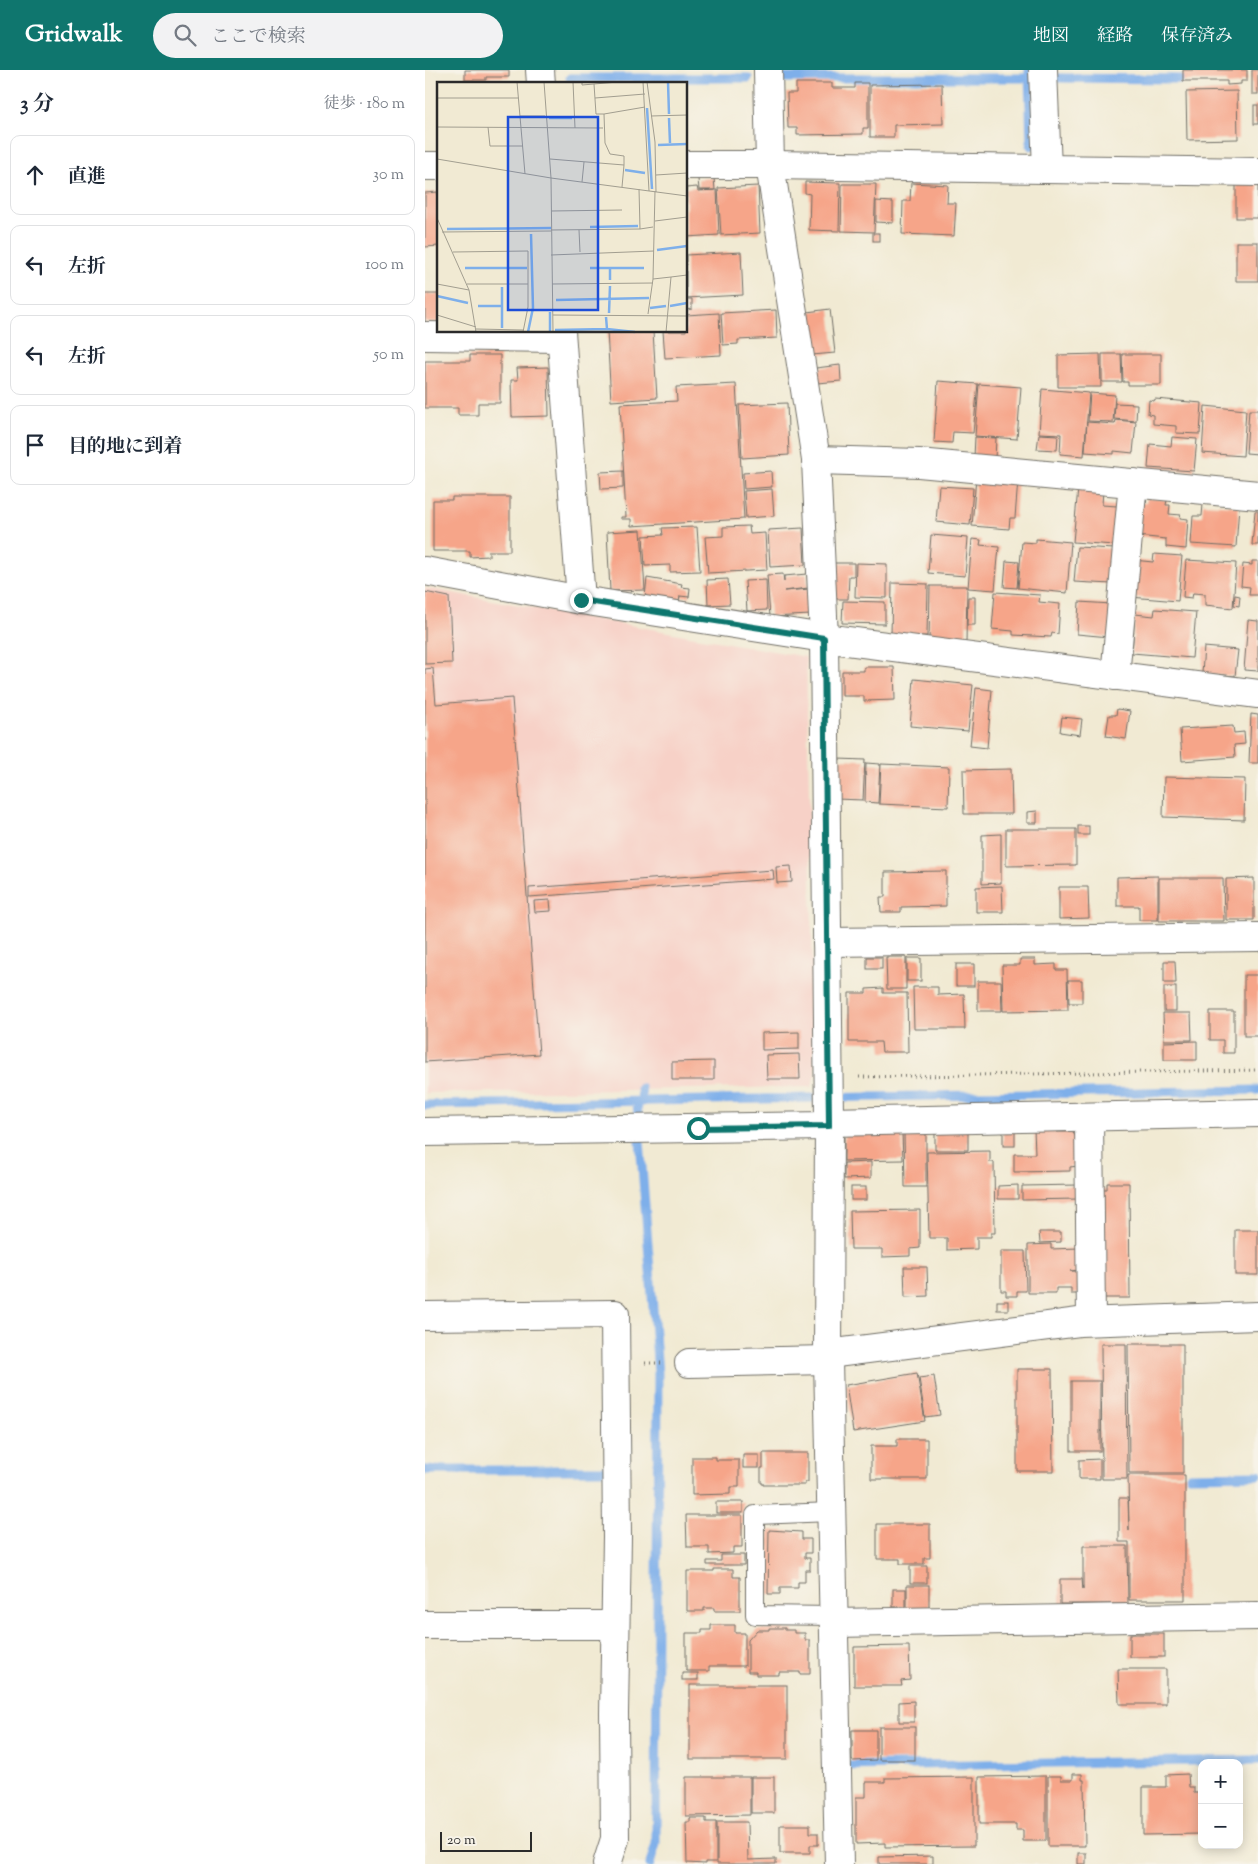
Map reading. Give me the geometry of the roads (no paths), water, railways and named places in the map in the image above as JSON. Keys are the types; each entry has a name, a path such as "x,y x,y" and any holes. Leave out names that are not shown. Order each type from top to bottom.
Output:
{"street":[{"path":"768,70 770,165 816,460 824,638 829,1122 828,1357 839,1864"},
{"path":"1043,70 1047,169"},
{"path":"687,166 770,165 1258,172"},
{"path":"425,336 561,335 581,600"},
{"path":"816,460 919,463 1258,495"},
{"path":"1115,676 1133,483"},
{"path":"425,571 581,600 824,638 1258,694"},
{"path":"827,942 1258,937"},
{"path":"425,1132 621,1130 829,1122 1258,1113"},
{"path":"1089,1116 1091,1321"},
{"path":"425,1316 615,1314 617,1537 615,1839 607,1864"},
{"path":"677,1363 828,1357 1091,1321 1258,1316"},
{"path":"834,1619 1258,1616"},
{"path":"425,1625 615,1625"}],"lane":[{"path":"831,1512 755,1515 755,1615 834,1619"}],"waterway":[{"path":"1029,70 1031,146"},
{"path":"570,78 748,78"},
{"path":"783,78 1029,78"},
{"path":"1059,78 1179,79"},
{"path":"641,1088 642,1102"},
{"path":"425,1105 1258,1090"},
{"path":"637,1102 658,1373 656,1844 650,1864"},
{"path":"425,1470 602,1470"},
{"path":"1190,1476 1258,1475"},
{"path":"840,1766 1258,1760"}]}
